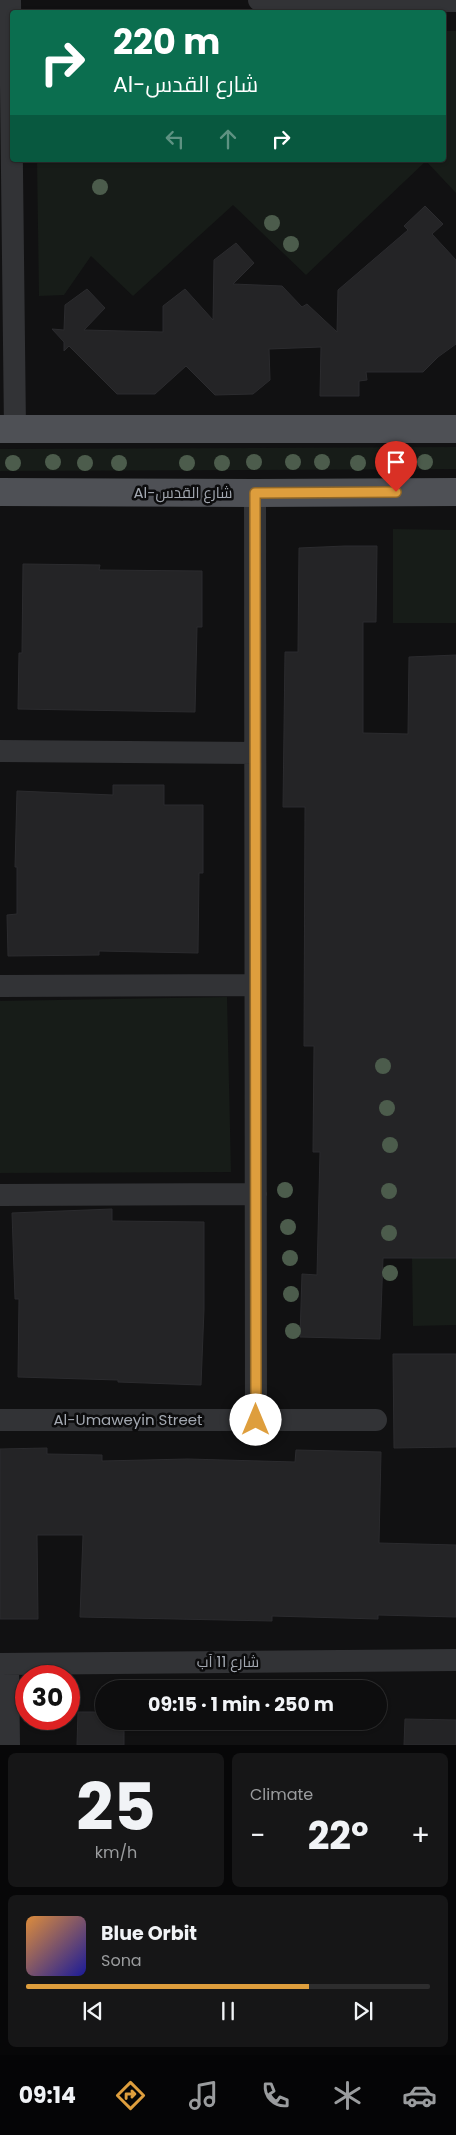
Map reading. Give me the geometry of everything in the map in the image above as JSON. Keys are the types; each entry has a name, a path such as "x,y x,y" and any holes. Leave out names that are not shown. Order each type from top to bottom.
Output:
{"main road":[{"path":"8,429 456,428"},
{"name":"Al-شارع القدس","path":"0,492 456,492"}],"street":[{"path":"8,429 10,0"},
{"path":"259,0 456,1"},
{"path":"255,493 256,1420"},
{"path":"0,751 255,753"},
{"path":"0,986 255,985"},
{"path":"0,1195 256,1194"},
{"name":"Al-Umaweyin Street","path":"0,1420 376,1420"},
{"name":"شارع 11 آب","path":"4,1664 456,1660"},
{"path":"4,1664 9,1745"}],"shaded area":[{"path":"446,31 456,31 456,193 427,162 446,162"},
{"path":"37,162 425,162 306,275 233,205 133,296 91,256 64,295 39,296"},
{"path":"456,447 456,469 0,471 0,449"},
{"path":"393,529 456,530 456,623 393,623"},
{"path":"227,997 231,1172 0,1173 0,1001"},
{"path":"456,1189 456,1325 413,1326 411,1190"}],"building":[{"path":"425,206 443,224 432,234 456,260 456,344 438,357 423,372 366,372 367,380 359,381 359,396 320,396 321,347 269,349 270,380 253,394 215,395 186,366 155,394 117,394 69,346 64,351 64,342 52,329 64,330 65,305 87,289 105,308 84,330 163,332 163,306 185,289 213,320 214,260 236,243 254,263 233,284 282,286 302,307 307,304 337,332 338,290 408,230 404,226"},
{"path":"377,546 376,622 363,622 363,733 408,734 409,657 456,655 456,1258 383,1258 380,1339 300,1337 302,1274 317,1275 320,1152 313,1152 314,1046 304,1046 305,807 283,807 285,652 298,652 299,548"},
{"path":"23,564 100,565 99,570 202,571 202,627 197,627 195,712 18,709 19,653 22,653"},
{"path":"113,785 164,785 164,805 203,805 203,873 199,873 198,953 99,951 99,955 8,956 7,915 17,914 17,867 15,867 17,791 113,795"},
{"path":"112,1209 112,1221 204,1222 204,1309 201,1385 18,1377 19,1299 15,1299 12,1213"},
{"path":"393,1354 456,1354 456,1447 394,1448"},
{"path":"47,1448 47,1454 102,1455 102,1461 188,1459 295,1462 296,1450 381,1452 379,1543 456,1545 456,1617 378,1615 378,1619 272,1616 272,1621 80,1617 83,1535 37,1535 38,1619 0,1619 0,1449"},
{"path":"80,1712 95,1712 95,1730 124,1730 124,1745 77,1745 77,1730 80,1730"},
{"path":"405,1719 456,1720 456,1745 404,1745"}],"route":[{"path":"256,1420 255,493 396,492"}]}
